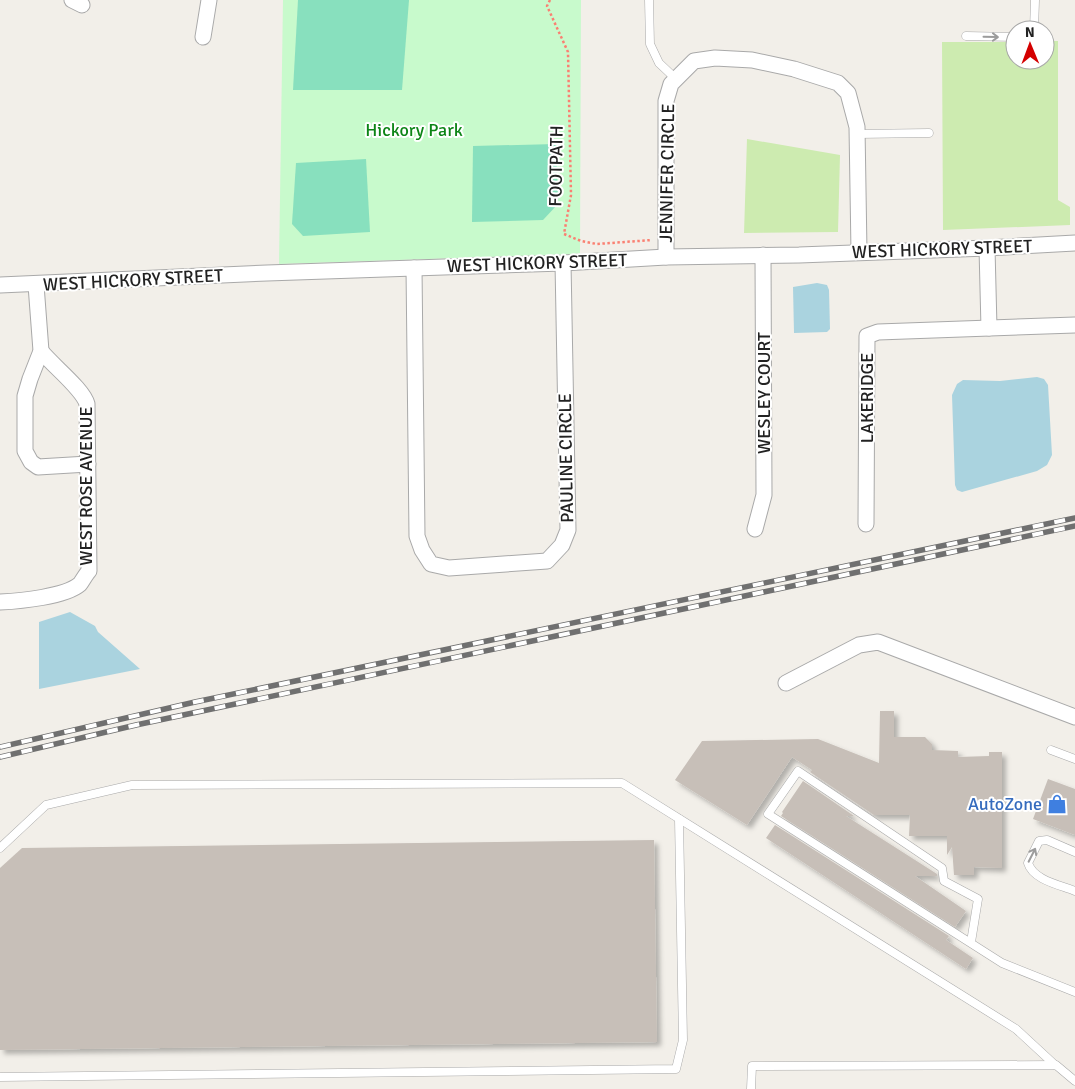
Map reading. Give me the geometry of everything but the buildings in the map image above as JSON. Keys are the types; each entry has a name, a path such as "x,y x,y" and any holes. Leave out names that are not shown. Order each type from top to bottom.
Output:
{"street":[{"path":"203,36 209,0"},
{"name":"JENNIFER CIRCLE","path":"666,257 666,101 671,84 694,61 716,58 752,60 794,69 838,83 848,93 854,111 857,134 859,252"},
{"name":"WEST HICKORY STREET","path":"0,285 36,285 267,273 564,263 666,257 987,248 1075,243"},
{"path":"987,248 989,328"},
{"name":"WESLEY COURT","path":"754,529 764,495 763,255"},
{"name":"PAULINE CIRCLE","path":"414,268 417,536 422,550 431,564 449,568 547,561 562,545 568,530 564,263"},
{"path":"36,285 41,351 25,396 25,451 31,462 38,467 88,464"},
{"name":"LAKERIDGE","path":"866,524 867,336 878,332 1075,325"},
{"name":"WEST ROSE AVENUE","path":"0,602 25,601 64,592 80,584 89,570 87,404 85,397 52,365 41,351"},
{"path":"786,683 859,645 878,642 1075,717"}],"lane":[{"path":"649,0 650,44 659,63 676,79"},
{"path":"1034,20 1035,0"},
{"path":"966,36 1005,37"},
{"path":"857,134 929,133"},
{"path":"1051,750 1075,758"},
{"path":"971,942 978,899 944,882 942,868 798,771 768,814 1002,963 1075,992"},
{"path":"0,848 46,805 132,785 622,783 1016,1030 1075,1081"},
{"path":"0,1077 676,1069 683,1040 679,819"},
{"path":"1075,852 1047,840 1039,841 1028,863 1030,870 1036,875 1075,891"},
{"path":"751,1089 752,1066 1055,1065"}],"path":[{"name":"FOOTPATH","path":"550,0 547,6 568,52 571,195 564,234 581,241 597,244 666,239"}],"green space":[{"name":"Hickory Park","path":"283,0 581,0 580,254 279,264"},
{"path":"298,0 409,0 402,90 293,90"},
{"path":"1055,41 1058,41 1058,200 1070,207 1070,225 943,230 942,42 1005,42 1005,70 1055,70"},
{"path":"747,139 840,155 838,232 744,233"},
{"path":"556,144 558,204 543,220 472,222 473,146"},
{"path":"366,159 370,232 303,236 292,224 296,163"}],"water":[{"path":"817,283 827,285 829,290 830,329 827,332 794,333 793,287"},
{"path":"1037,377 1044,379 1048,385 1052,455 1047,465 1037,471 962,492 957,490 955,485 952,395 957,384 963,380 1000,381"},
{"path":"70,612 95,626 98,632 140,669 39,689 39,622"}],"railway":[{"path":"0,747 195,702 1075,518"},
{"path":"0,757 136,725 1075,526"}],"place":[{"name":"AutoZone","path":"1057,804"}]}
